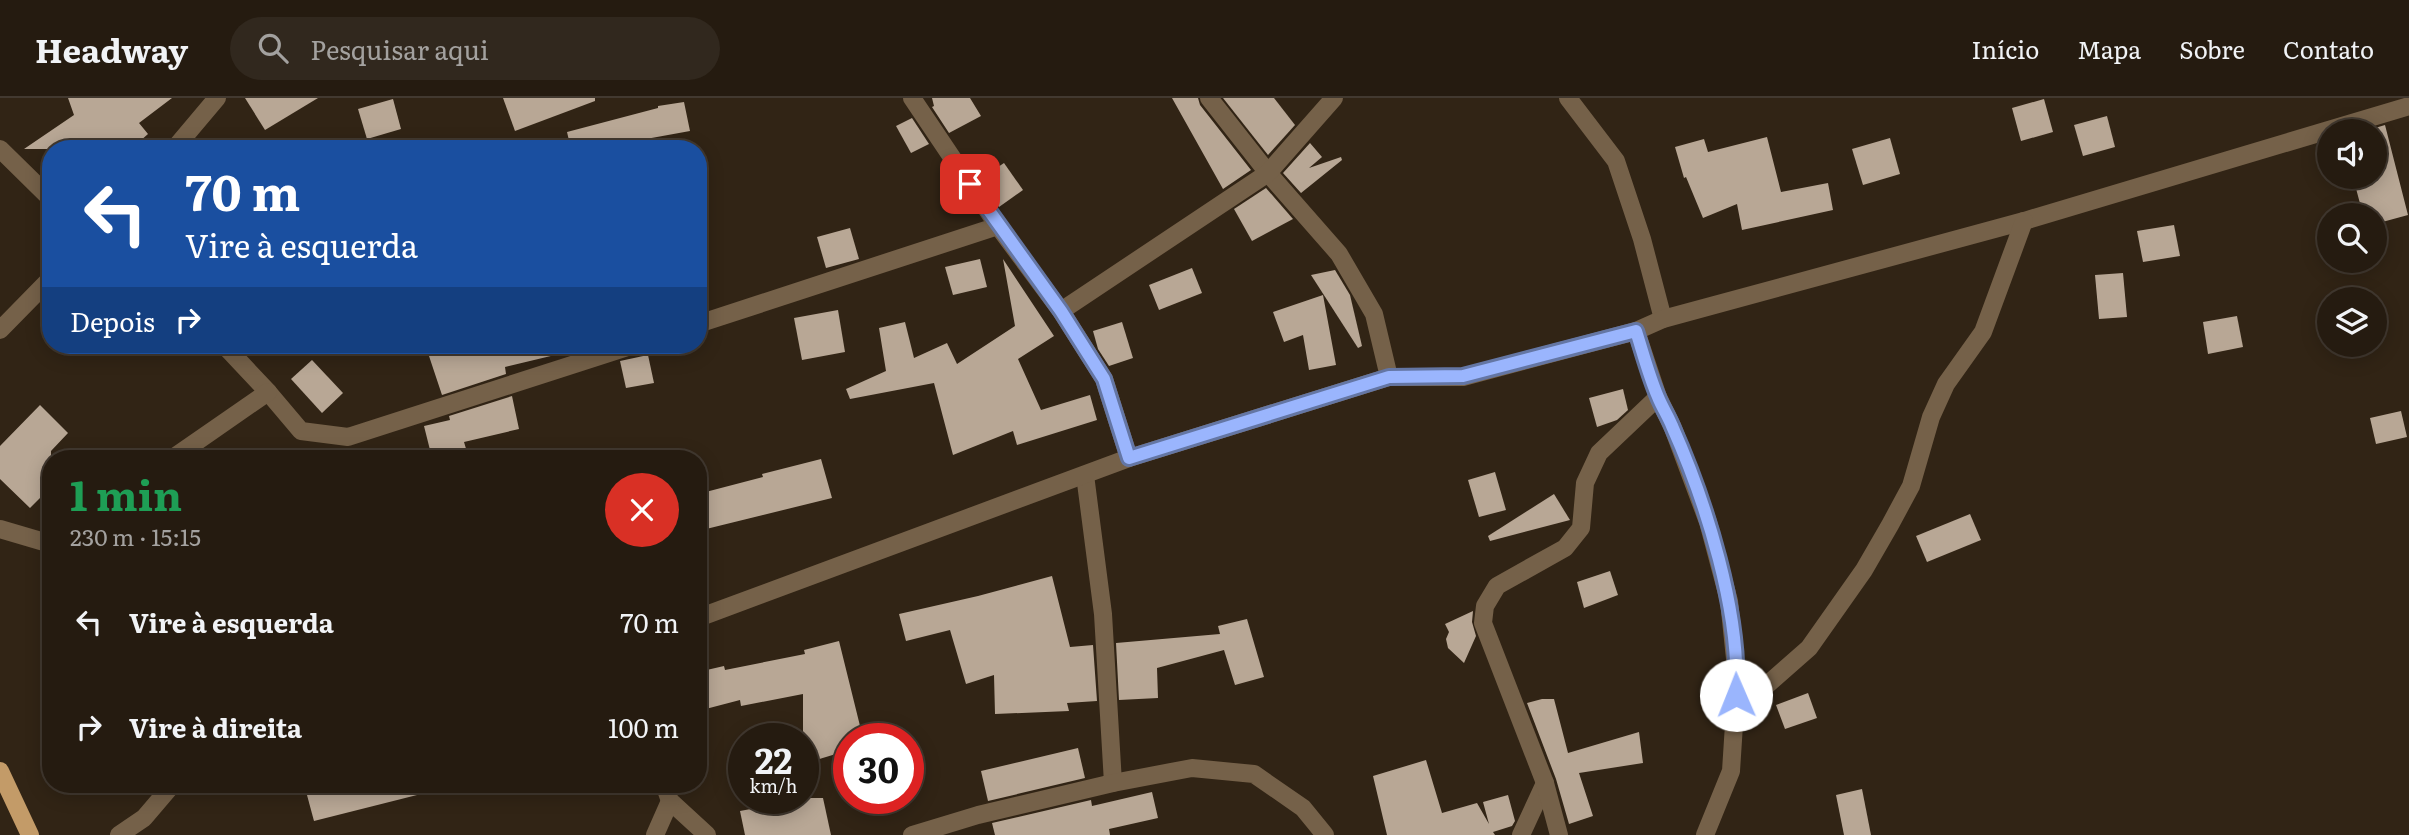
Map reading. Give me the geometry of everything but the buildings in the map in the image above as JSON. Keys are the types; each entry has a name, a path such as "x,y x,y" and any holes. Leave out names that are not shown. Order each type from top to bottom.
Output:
{"main road":[{"path":"0,771 30,835"}],"street":[{"path":"182,140 217,98"},
{"path":"912,98 998,226 1061,311 1104,379 1129,458"},
{"path":"1209,98 1268,173 1339,254 1374,314 1389,377"},
{"path":"1061,311 1268,173 1334,98"},
{"path":"1568,98 1616,161 1642,239 1663,319"},
{"path":"707,615 1129,458 1389,377 1463,376 1636,331 1663,319 2024,221 2409,106"},
{"path":"0,149 42,190"},
{"path":"1735,713 1809,648 1864,570 1884,536 1911,486 1931,417 1946,384 1983,331 2024,221"},
{"path":"707,321 998,226"},
{"path":"0,330 42,287"},
{"path":"1636,331 1658,397 1673,428 1708,522 1729,601 1737,678 1731,771 1705,835"},
{"path":"232,354 301,431 348,437 606,354"},
{"path":"185,450 268,392"},
{"path":"1559,835 1545,783 1483,623 1485,607 1497,586 1565,548 1581,528 1585,483 1599,453 1658,397"},
{"path":"1085,475 1103,614 1113,783"},
{"path":"0,529 42,541"},
{"path":"912,835 978,815 1113,783 1192,768 1254,774 1303,808 1325,835"},
{"path":"1521,835 1545,783"},
{"path":"119,835 144,818 165,793"},
{"path":"654,835 667,793"},
{"path":"668,793 707,835"}],"route":[{"path":"970,184 1061,311 1104,379 1129,458 1389,377 1463,376 1636,331 1658,397 1673,428 1708,522 1729,601 1737,678 1736,695"}]}
